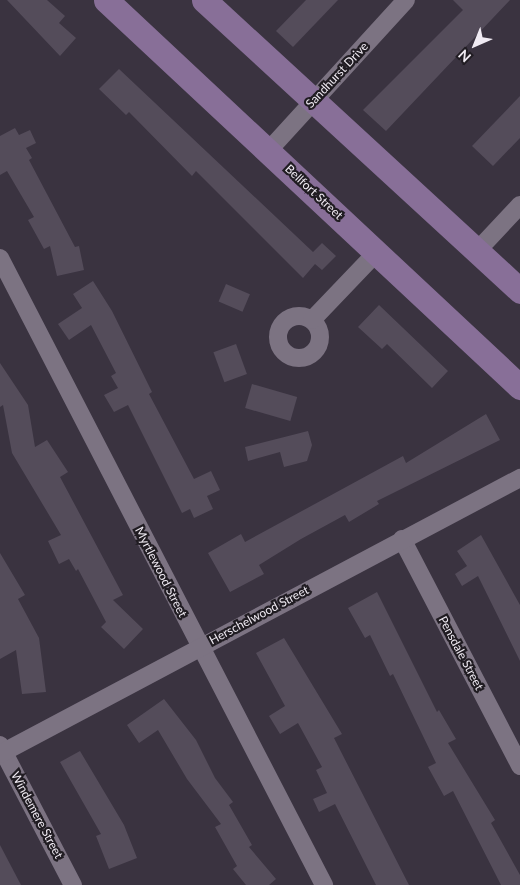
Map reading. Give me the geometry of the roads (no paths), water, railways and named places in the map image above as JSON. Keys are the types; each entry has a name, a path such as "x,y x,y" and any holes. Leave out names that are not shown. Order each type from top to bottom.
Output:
{"main road":[{"name":"Bellfort Street","path":"106,0 378,250 520,387"},
{"path":"204,0 520,291"}],"street":[{"name":"Sandhurst Drive","path":"269,150 406,0"},
{"path":"477,251 520,205"},
{"path":"312,320 378,250"},
{"name":"Myrtlewood Street","path":"0,258 324,885"},
{"name":"Herschelwood Street","path":"1,750 520,478"},
{"name":"Pensdale Street","path":"402,540 520,766"},
{"name":"Windemere Street","path":"1,750 73,885"}]}
